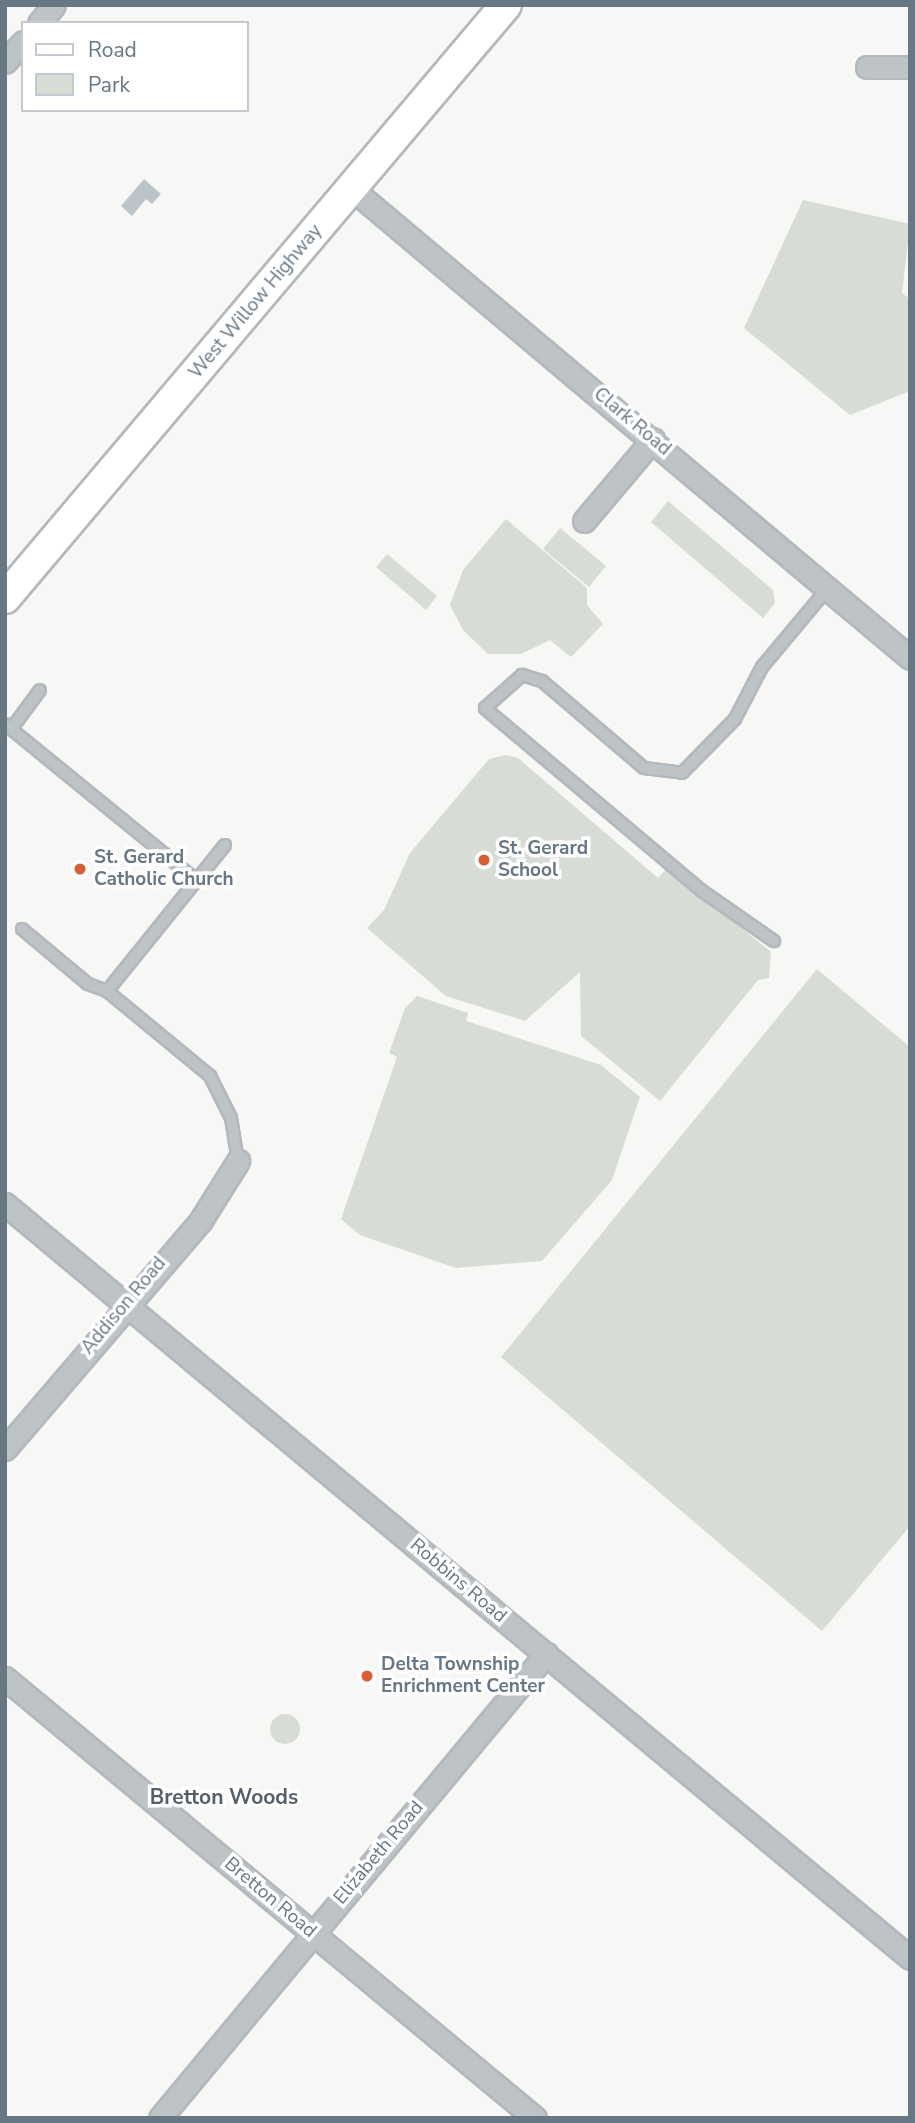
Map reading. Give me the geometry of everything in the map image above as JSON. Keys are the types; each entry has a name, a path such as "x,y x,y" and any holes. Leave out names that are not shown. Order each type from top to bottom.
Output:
{"street":[{"path":"41,21 54,5"},
{"name":"West Willow Highway","path":"5,598 506,5"},
{"path":"5,62 21,44"},
{"path":"867,67 910,67"},
{"name":"Clark Road","path":"352,189 653,439 910,658"},
{"path":"584,521 653,439"},
{"name":"Addison Road","path":"5,1449 125,1304 225,1190 238,1161"},
{"name":"Robbins Road","path":"5,1204 910,1958"},
{"name":"Elizabeth Road","path":"160,2118 546,1654"},
{"name":"Bretton Road","path":"5,1678 535,2118"}],"lane":[{"path":"774,941 702,891 485,708 522,675 542,681 644,768 682,773 735,719 762,667 829,587"},
{"path":"40,690 9,726 196,880"},
{"path":"107,991 226,845"},
{"path":"22,929 88,984 107,991 209,1076 231,1118 238,1161"}],"green space":[{"path":"803,200 910,224 902,293 910,299 910,391 850,415 744,328"},
{"path":"668,501 773,590 775,603 763,618 651,522"},
{"path":"506,519 587,588 587,605 603,624 571,657 550,640 521,654 488,654 463,630 450,605 463,570"},
{"path":"560,528 606,566 589,587 543,549"},
{"path":"387,554 437,596 426,610 376,567"},
{"path":"506,755 518,758 658,878 667,868 771,952 769,978 758,980 660,1101 581,1036 580,972 525,1021 446,996 367,928 384,910 410,853 489,759"},
{"path":"817,969 910,1047 910,1526 822,1631 501,1357"},
{"path":"417,996 468,1013 466,1021 601,1065 640,1097 612,1180 542,1261 456,1268 360,1235 341,1219 397,1057 389,1053 405,1008"},
{"path":"285,1714 291,1715 299,1723 299,1735 291,1743 285,1744 279,1743 271,1735 270,1729 271,1723 279,1715"}],"shaded area":[{"path":"144,179 161,194 152,204 146,199 132,216 121,206"}],"place":[{"name":"St. Gerard School","path":"484,860"},
{"name":"St. Gerard Catholic Church","path":"80,869"},
{"name":"Delta Township Enrichment Center","path":"367,1676"}],"district":[{"name":"Bretton Woods","path":"224,1797"}]}
